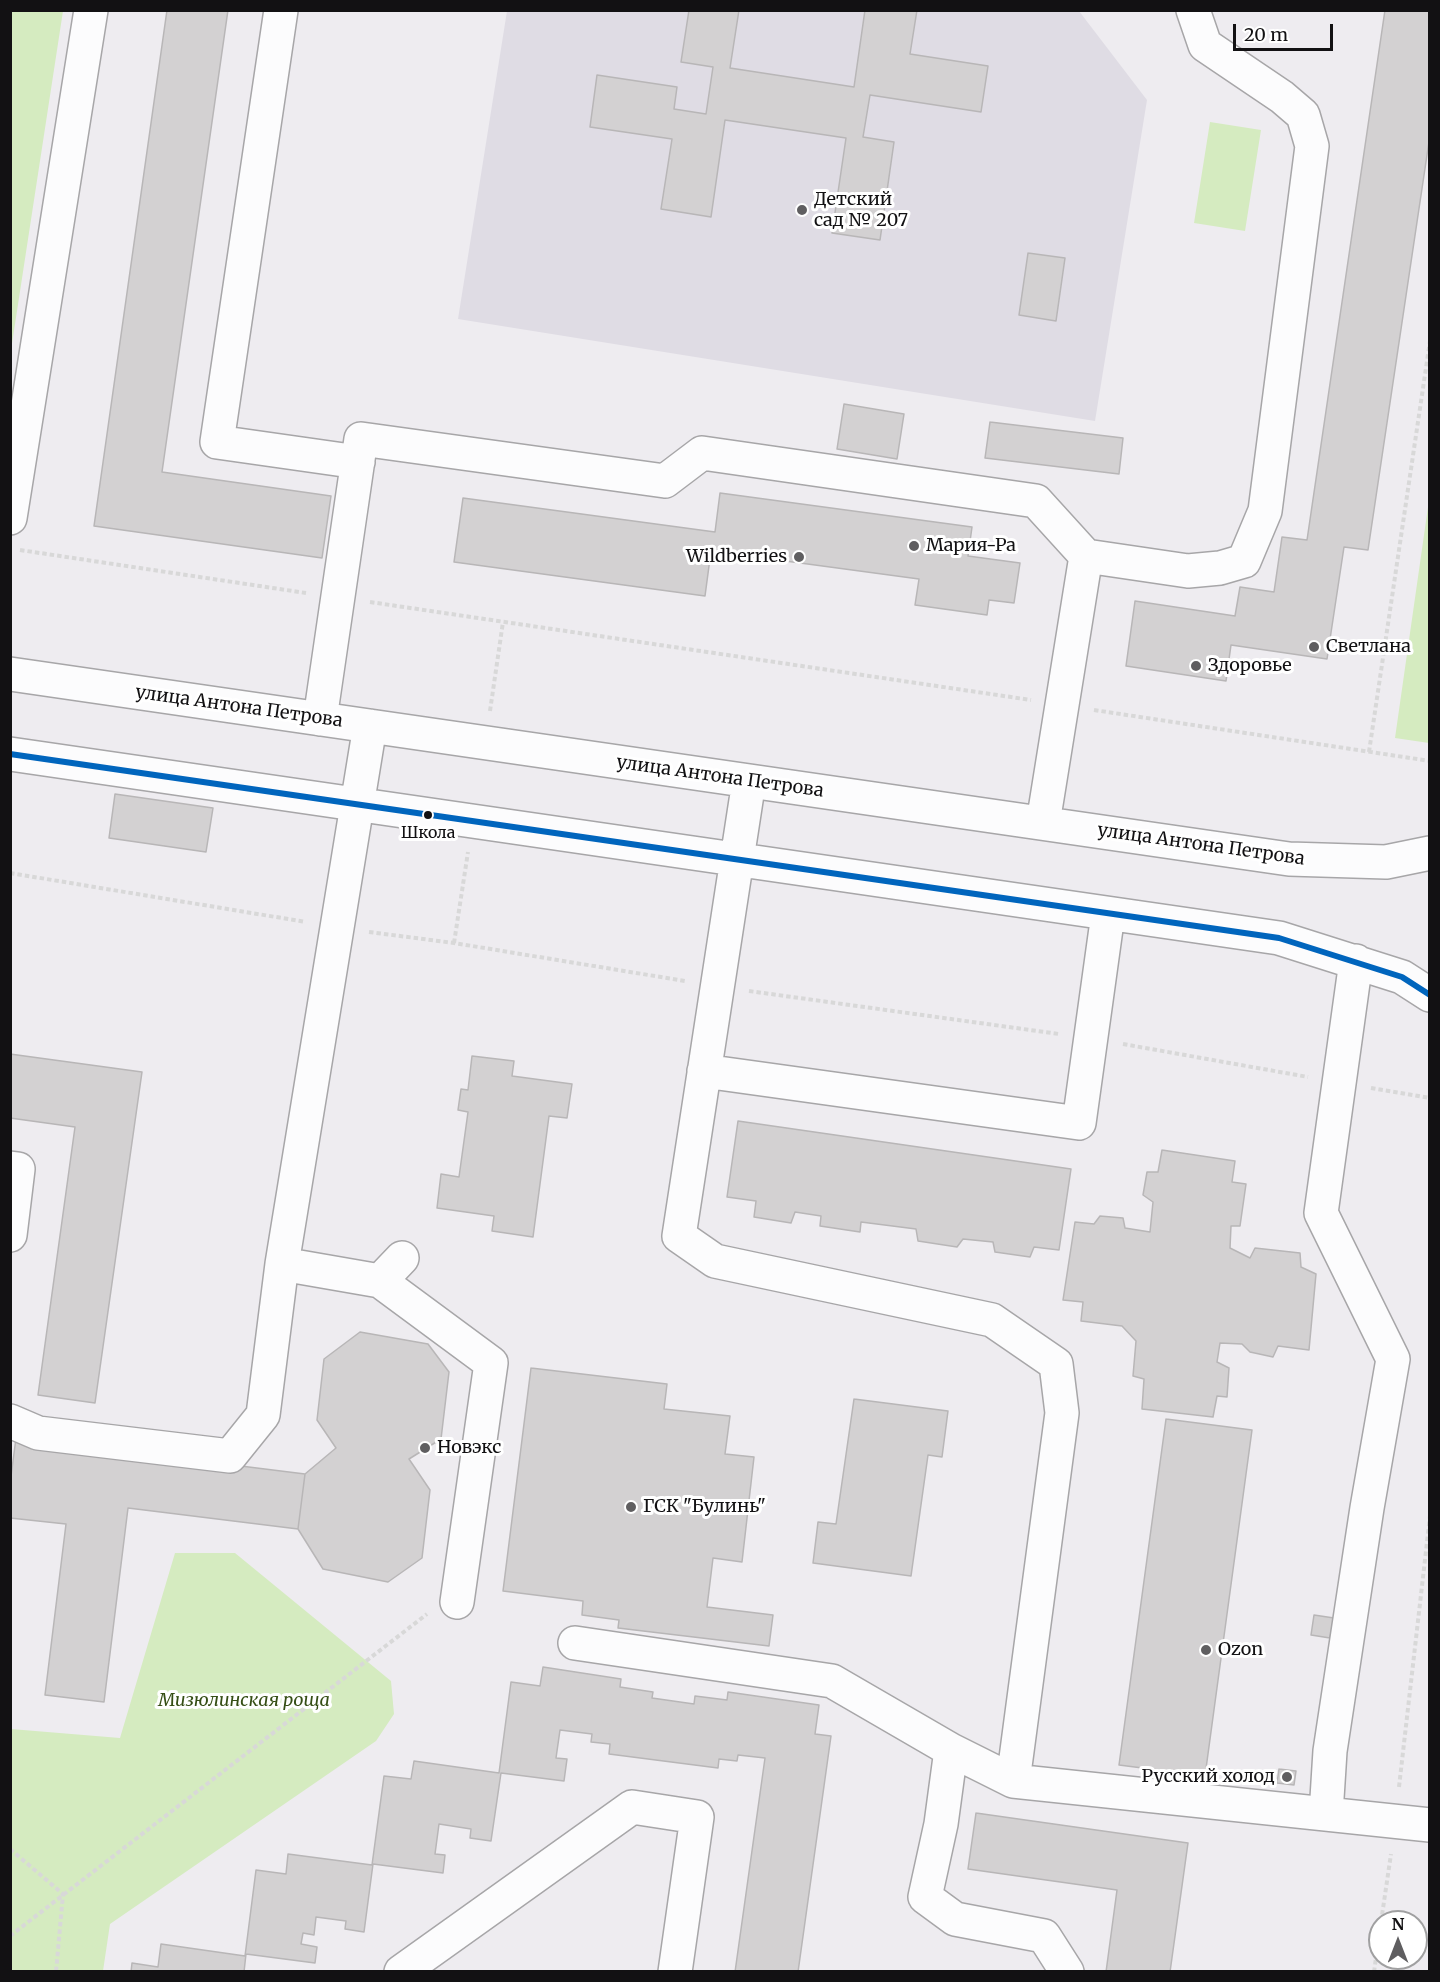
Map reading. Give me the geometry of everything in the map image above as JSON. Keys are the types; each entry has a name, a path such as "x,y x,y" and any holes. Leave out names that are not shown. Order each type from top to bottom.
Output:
{"street":[{"path":"10,518 91,10"},
{"path":"282,10 218,442 358,462"},
{"path":"320,719 361,439 665,481 702,453 1036,501 1086,556 1188,571 1220,568 1244,561 1265,511 1312,146 1303,115 1282,97 1205,45 1193,10"},
{"path":"1043,823 1086,556"},
{"name":"улица Антона Петрова","path":"10,674 1289,859 1386,862 1430,853"},
{"path":"10,1421 38,1433 230,1456 263,1415 282,1264 370,726"},
{"path":"10,754 1279,938 1402,977 1430,995"},
{"path":"749,781 679,1236 715,1261 992,1320 1056,1364 1062,1413 1013,1781"},
{"path":"704,1071 1078,1123 1108,914"},
{"path":"1326,1814 1330,1751 1367,1508 1394,1359 1321,1213 1356,961"},
{"path":"10,1168 18,1169 10,1235"},
{"path":"282,1264 391,1269 491,1363 458,1596"},
{"path":"575,1643 832,1681 951,1750 1013,1781 1430,1825"},
{"path":"951,1750 941,1824 925,1897 955,1919 1044,1936 1067,1971"},
{"path":"401,1971 632,1807 697,1816 675,1971"}],"path":[{"path":"1370,752 1430,341"},
{"path":"10,549 1430,761"},
{"path":"485,743 503,622"},
{"path":"454,944 473,821"},
{"path":"1383,1910 1430,1516"},
{"path":"10,1936 458,1596"},
{"path":"10,1849 63,1894"},
{"path":"56,1971 63,1894"}],"shaded area":[{"name":"Детский сад № 207","path":"507,11 1079,11 1147,100 1095,421 458,319"}],"green space":[{"path":"10,11 63,11 11,350"},
{"path":"1210,122 1261,130 1245,231 1194,223"},
{"path":"1429,500 1430,743 1395,738"},
{"name":"Мизюлинская роща","path":"175,1553 235,1553 391,1681 394,1714 376,1741 110,1924 103,1971 11,1971 11,1729 120,1738"}],"building":[{"path":"167,10 228,10 162,472 331,496 322,558 94,526"},
{"path":"689,10 739,10 730,68 854,87 865,10 917,10 910,54 988,66 981,112 870,95 863,137 894,142 880,240 832,233 846,138 725,120 711,217 661,209 672,139 590,127 597,75 677,87 674,109 706,114 713,67 681,62"},
{"path":"1385,10 1430,10 1430,135 1368,550 1344,547 1327,659 1231,645 1226,681 1126,666 1135,601 1235,616 1240,587 1274,592 1282,537 1307,540"},
{"path":"1028,253 1065,258 1056,321 1019,315"},
{"path":"844,404 904,414 897,459 837,449"},
{"path":"990,422 1123,438 1119,474 985,458"},
{"path":"720,493 972,527 968,556 1020,563 1014,603 989,600 987,615 915,605 919,579 711,551 705,596 454,562 463,498 715,532"},
{"path":"115,794 213,808 206,852 109,838"},
{"path":"10,1054 142,1072 95,1403 38,1395 75,1127 10,1118"},
{"path":"472,1056 514,1061 512,1076 572,1084 567,1118 549,1116 533,1237 492,1231 494,1216 437,1208 441,1174 459,1177 468,1112 458,1110 461,1089 468,1090"},
{"path":"738,1121 1071,1169 1059,1250 1034,1247 1030,1257 995,1252 993,1242 963,1239 957,1247 918,1241 916,1229 861,1222 860,1232 820,1226 821,1216 795,1212 791,1223 754,1217 756,1201 727,1197"},
{"path":"1162,1150 1235,1161 1232,1182 1246,1184 1240,1226 1231,1226 1230,1248 1250,1258 1255,1248 1300,1253 1301,1267 1316,1274 1309,1350 1278,1346 1273,1357 1250,1352 1242,1344 1220,1343 1217,1362 1229,1368 1227,1397 1217,1396 1213,1417 1142,1409 1144,1379 1133,1376 1136,1341 1122,1326 1081,1321 1083,1302 1063,1300 1075,1222 1094,1224 1100,1216 1123,1218 1125,1228 1150,1232 1153,1202 1143,1195 1147,1172 1158,1172"},
{"path":"360,1332 428,1344 449,1372 441,1439 409,1459 430,1490 422,1558 388,1582 323,1569 298,1529 305,1474 336,1448 317,1420 324,1359"},
{"name":"ГСК \"Булинь\"","path":"531,1368 667,1384 664,1409 730,1416 725,1454 754,1457 742,1562 713,1558 707,1607 773,1615 769,1646 618,1628 619,1620 582,1615 583,1601 503,1591"},
{"path":"854,1399 948,1411 942,1457 928,1455 911,1576 813,1563 818,1522 836,1524"},
{"path":"1166,1419 1252,1430 1205,1776 1119,1765"},
{"path":"16,1438 305,1474 298,1529 128,1508 104,1702 45,1695 66,1524 10,1518 10,1484"},
{"path":"1314,1615 1334,1618 1330,1638 1311,1635"},
{"path":"543,1667 621,1679 620,1687 653,1692 652,1698 694,1704 695,1696 727,1700 728,1692 819,1705 815,1734 831,1736 798,1972 735,1972 765,1758 738,1755 737,1761 719,1759 718,1768 609,1754 610,1744 591,1742 592,1734 560,1730 556,1758 567,1759 564,1781 501,1773 491,1841 470,1838 471,1829 439,1824 435,1854 445,1855 443,1873 373,1864 364,1932 345,1929 346,1921 316,1917 314,1935 303,1933 301,1944 317,1947 315,1963 246,1954 244,1972 131,1972 132,1963 158,1967 161,1944 245,1956 256,1870 286,1874 288,1854 372,1865 384,1776 411,1779 414,1761 499,1773 511,1682 540,1686"},
{"name":"Русский холод","path":"1279,1769 1296,1771 1294,1785 1277,1783"},
{"path":"976,1813 1188,1843 1170,1972 1106,1972 1117,1890 968,1869"}],"transit line":[{"path":"10,754 1279,938 1402,977 1430,995"}],"place":[{"name":"Детский сад № 207","path":"802,210"},
{"name":"Мария-Ра","path":"914,546"},
{"name":"Wildberries","path":"799,557"},
{"name":"Светлана","path":"1314,647"},
{"name":"Здоровье","path":"1196,666"},
{"name":"Школа","path":"428,815"},
{"name":"Новэкс","path":"425,1448"},
{"name":"ГСК \"Булинь\"","path":"631,1507"},
{"name":"Ozon","path":"1206,1650"},
{"name":"Русский холод","path":"1287,1777"}]}
